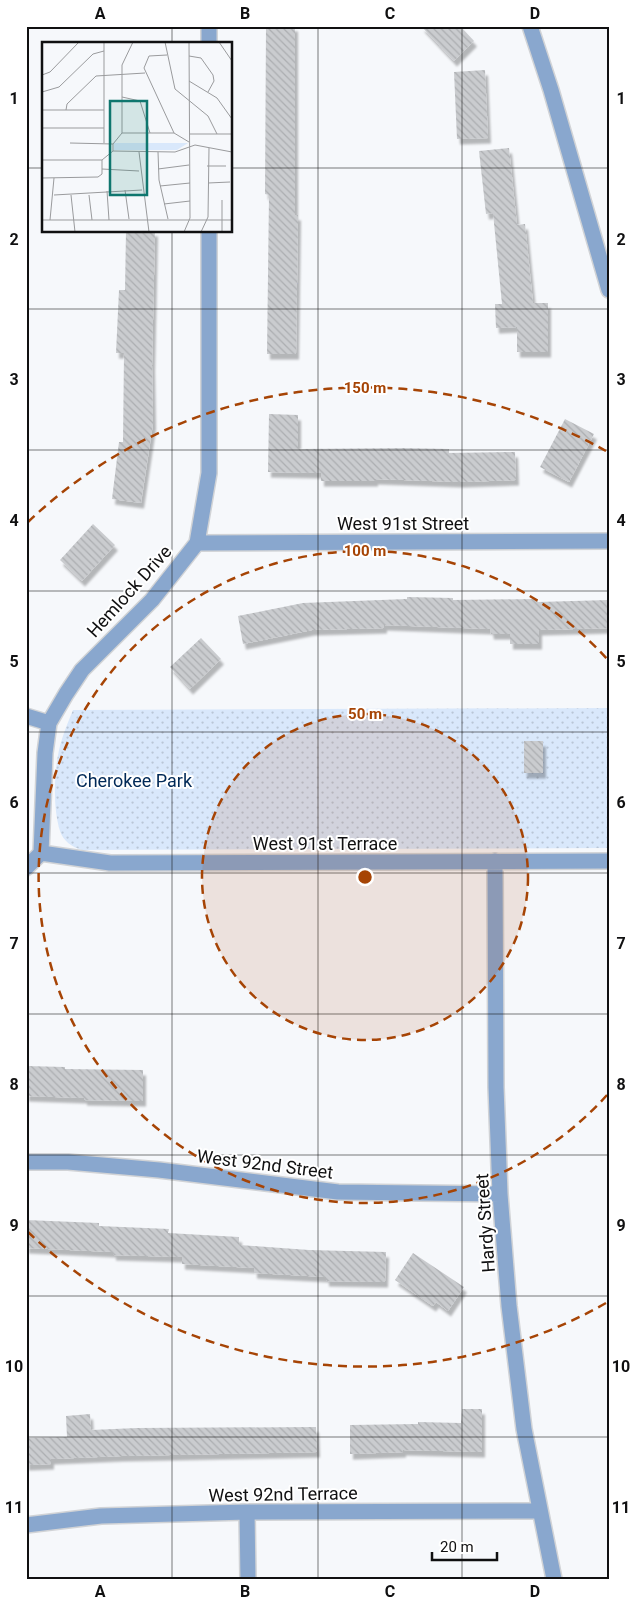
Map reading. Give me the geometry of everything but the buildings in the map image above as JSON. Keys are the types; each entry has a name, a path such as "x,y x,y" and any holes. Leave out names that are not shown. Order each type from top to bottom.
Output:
{"street":[{"path":"210,26 210,42"},
{"path":"530,26 551,90 609,290"},
{"name":"Hemlock Drive","path":"41,853 49,723 82,670 152,600 197,543 209,473 209,232"},
{"name":"West 91st Street","path":"197,543 609,541"},
{"path":"26,716 49,723"},
{"path":"26,868 41,853"},
{"name":"West 91st Terrace","path":"41,853 110,863 609,861"},
{"name":"Hardy Street","path":"495,861 496,1087 500,1194 509,1306 523,1419 554,1579"},
{"name":"West 92nd Street","path":"26,1162 68,1162 159,1170 338,1192 500,1194"},
{"name":"West 92nd Terrace","path":"26,1525 101,1516 247,1512 540,1511"},
{"path":"247,1512 248,1579"}],"green space":[{"name":"Cherokee Park","path":"609,708 609,848 82,850 66,841 61,835 57,821 55,785 57,760 63,735 73,710"}]}
